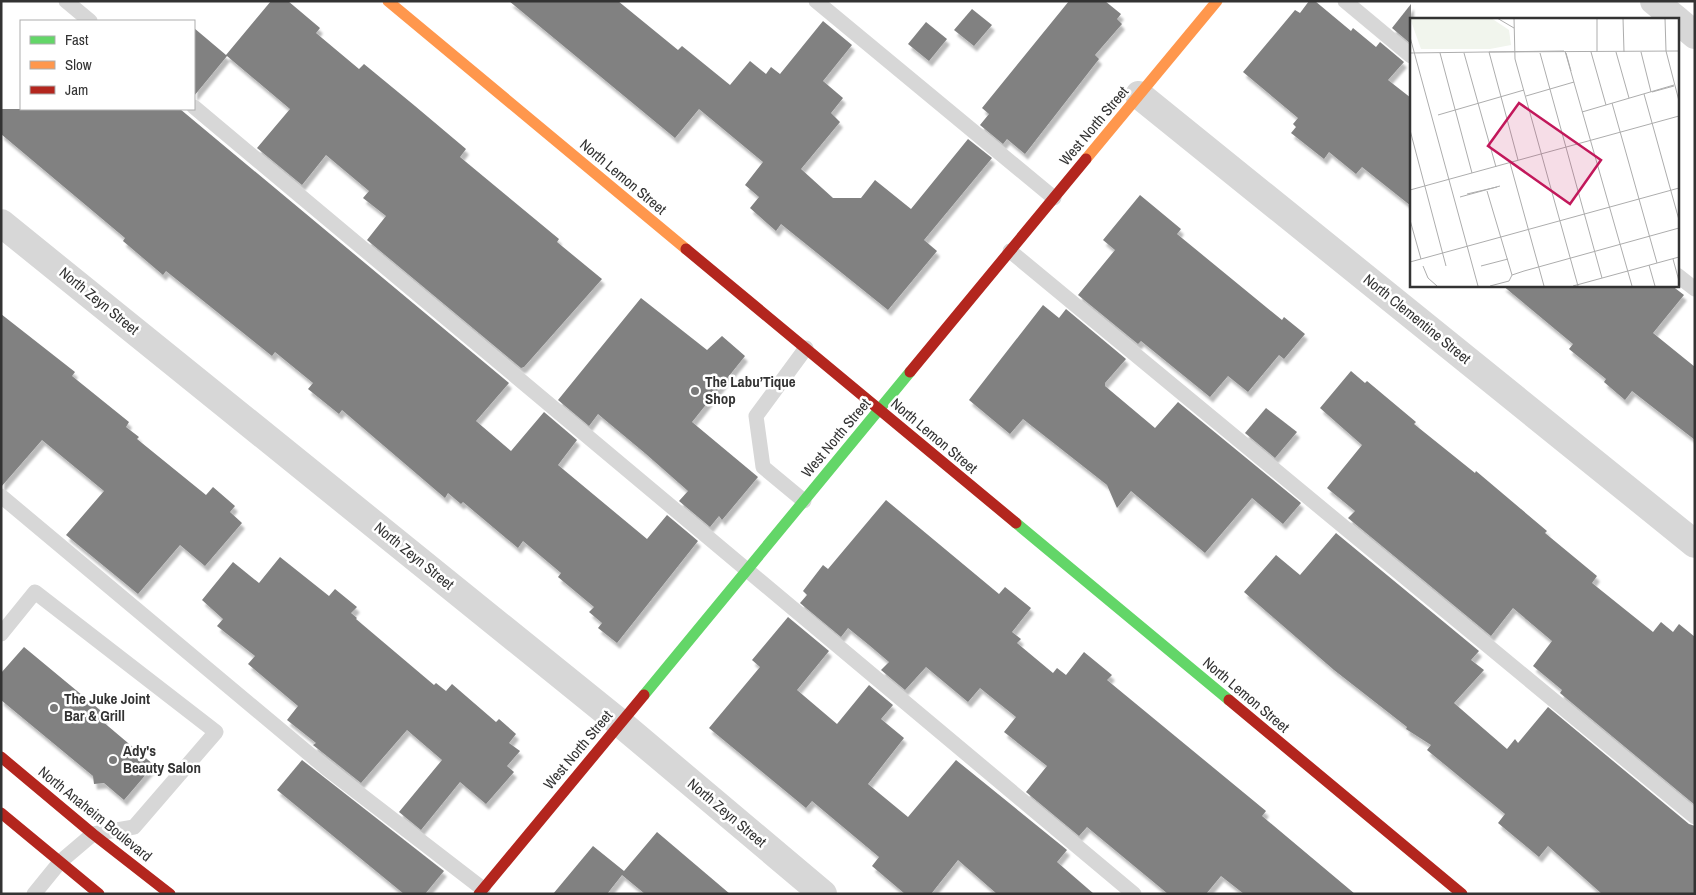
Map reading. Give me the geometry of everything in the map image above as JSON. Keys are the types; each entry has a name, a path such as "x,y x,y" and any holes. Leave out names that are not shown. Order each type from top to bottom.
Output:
{"street":[{"name":"North Lemon Street","path":"388,1 1462,894"},
{"name":"West North Street","path":"481,891 1217,1"},
{"path":"1654,1 1675,18"},
{"path":"1678,21 1695,34"},
{"name":"North Clementine Street","path":"1140,95 1695,544"},
{"name":"North Zeyn Street","path":"1,222 620,723 823,894"},
{"name":"North Anaheim Boulevard","path":"1,757 93,834 120,853 170,894"},
{"path":"1,813 99,894"}],"lane":[{"path":"66,1 89,20"},
{"path":"816,1 1054,198"},
{"path":"1345,1 1410,55"},
{"path":"195,108 1134,894"},
{"path":"1010,251 1695,817"},
{"path":"1678,276 1695,289"},
{"path":"804,501 763,467 756,416 806,348"},
{"path":"1,496 326,768 481,891"},
{"path":"1,634 35,592 216,732 134,828 93,834 60,862 34,894"}],"building":[{"path":"271,1 288,1 320,28 316,33 359,69 364,64 466,149 460,157 559,239 557,242 602,279 524,367 521,368 367,240 386,216 363,198 369,191 326,155 302,185 257,148 290,109 227,56 195,95 195,29 226,55"},
{"path":"509,1 618,1 678,50 682,46 730,85 750,61 766,74 771,67 780,74 823,21 852,45 823,81 843,98 831,113 840,122 801,169 833,198 861,198 875,180 911,209 968,139 992,158 924,240 937,251 888,310 781,224 776,231 750,208 759,197 745,185 763,162 699,109 675,138"},
{"path":"1069,1 1105,1 1121,14 1117,19 1122,24 1095,55 1099,59 1025,154 1007,139 1003,144 980,125 989,114 982,108"},
{"path":"1309,1 1315,1 1351,31 1353,28 1376,47 1380,42 1404,62 1388,80 1410,97 1410,205 1362,167 1356,174 1329,152 1324,159 1291,133 1296,127 1293,124 1298,118 1243,72 1295,10 1300,13"},
{"path":"1411,4 1410,43 1392,28"},
{"path":"972,9 992,25 974,46 954,30"},
{"path":"926,22 947,39 929,61 908,44"},
{"path":"1,109 181,110 509,383 476,421 511,451 544,412 577,440 558,465 647,539 667,515 698,541 617,643 598,628 602,623 589,612 594,607 558,577 561,573 523,541 518,548 463,502 461,504 448,493 445,498 342,410 339,414 308,389 313,383 275,352 272,356 166,271 163,275 123,241 125,238 1,134"},
{"path":"1140,195 1181,229 1177,234 1282,320 1284,317 1305,334 1284,359 1279,355 1248,392 1228,376 1210,397 1141,341 1138,344 1078,295 1115,250 1103,240"},
{"path":"1503,286 1672,286 1684,295 1653,333 1695,367 1695,440 1632,391 1625,400 1604,382 1606,379 1569,349 1573,344"},
{"path":"641,298 707,350 722,336 745,356 692,422 758,477 722,520 719,516 710,527 679,501 688,491 646,454 598,414 589,426 558,400"},
{"path":"1043,305 1059,318 1066,309 1126,359 1105,383 1105,386 1155,428 1178,402 1301,503 1283,524 1252,498 1205,553 1131,491 1117,508 1107,485 1023,419 1010,434 969,400"},
{"path":"1,314 75,372 72,376 129,422 126,427 139,437 137,439 206,495 213,487 235,506 230,512 242,523 205,566 180,545 138,594 66,535 104,491 42,440 1,487"},
{"path":"1351,371 1365,383 1367,381 1416,422 1414,424 1475,473 1476,471 1547,531 1545,533 1597,576 1592,583 1653,632 1661,622 1673,632 1679,624 1695,637 1695,805 1560,693 1562,690 1533,666 1552,641 1513,608 1491,636 1348,518 1355,511 1327,488 1362,445 1320,408"},
{"path":"1266,408 1297,432 1275,458 1245,433"},
{"path":"886,500 999,594 1005,587 1031,608 1012,632 1021,639 1017,643 1053,673 1057,668 1066,675 1084,652 1112,675 1107,680 1266,811 1262,816 1355,894 1244,894 1221,876 1206,894 1168,894 1087,827 1079,836 1026,792 1047,766 1004,732 1016,717 980,688 968,702 926,667 905,690 881,670 889,662 869,645 848,628 841,637 800,603 807,595 803,591 823,565 828,569"},
{"path":"1336,533 1479,651 1471,660 1484,670 1454,703 1507,749 1515,739 1518,743 1548,707 1689,824 1695,826 1695,894 1602,894 1548,846 1539,857 1498,823 1505,814 1427,750 1431,745 1406,729 1407,727 1334,670 1244,592 1276,555 1300,575"},
{"path":"280,557 329,596 335,589 357,607 351,613 356,619 434,685 436,683 446,691 452,684 496,722 499,719 516,734 509,743 520,751 507,766 514,772 486,804 460,782 421,830 399,812 442,760 407,730 361,783 313,745 316,743 287,720 298,706 248,664 255,656 217,626 223,619 202,600 233,562 259,583"},
{"path":"788,617 829,651 797,690 837,724 869,685 893,705 881,719 904,738 868,784 908,817 956,760 1067,850 1057,862 1094,894 997,894 958,860 931,894 905,894 872,866 879,857 812,801 806,808 709,728 760,667 752,660"},
{"name":"The Juke Joint Bar & Grill","path":"24,647 106,715 102,721 154,765 124,800 104,783 94,784 93,776 1,700 1,673"},
{"path":"302,760 444,871 425,894 404,894 277,790"},
{"path":"657,832 730,894 645,894 622,875 607,894 553,894 593,846 624,871"}],"traffic: fast":[{"path":"644,695 910,372"},
{"path":"1016,523 1229,700"}],"traffic: slow":[{"path":"388,1 686,249"},
{"path":"1086,159 1217,1"}],"traffic: jam":[{"path":"910,372 1086,159"},
{"path":"686,249 1016,523"},
{"path":"479,894 644,695"},
{"path":"1229,700 1462,894"},
{"path":"1,757 93,834 170,894"},
{"path":"1,813 99,894"}],"place":[{"name":"The Labu’Tique Shop","path":"695,391"},
{"name":"The Juke Joint Bar & Grill","path":"54,708"},
{"name":"Ady's Beauty Salon","path":"113,760"}]}
